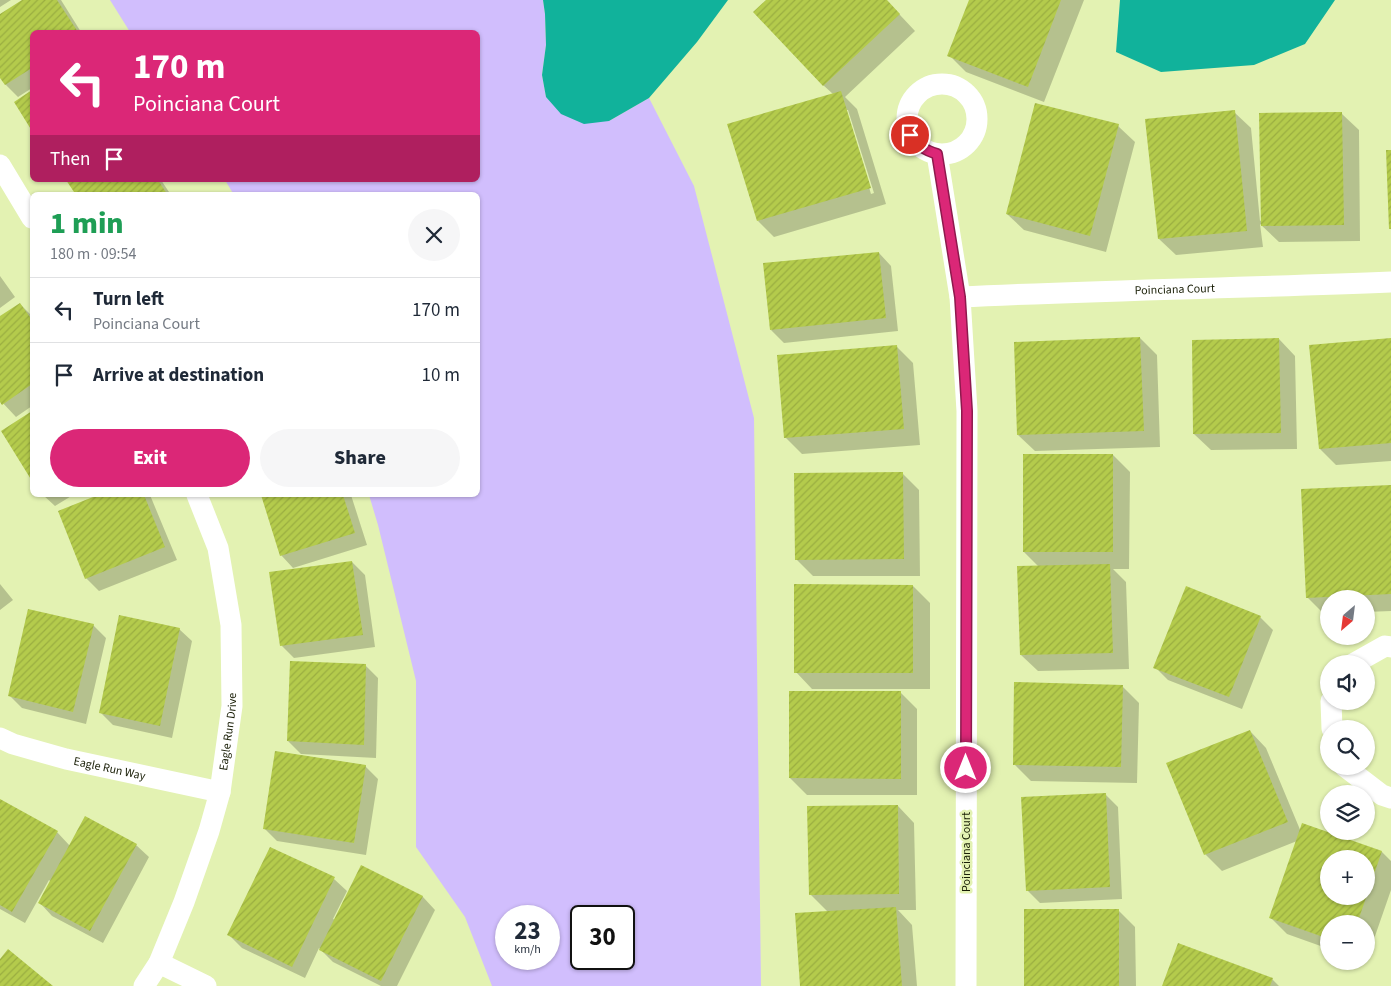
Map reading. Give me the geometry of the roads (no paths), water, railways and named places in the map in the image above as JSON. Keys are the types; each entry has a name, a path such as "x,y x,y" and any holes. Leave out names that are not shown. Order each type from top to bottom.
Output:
{"street":[{"name":"Poinciana Court","path":"937,154 960,297 967,411 966,986"},
{"path":"0,165 30,215"},
{"name":"Poinciana Court","path":"960,297 1391,282"},
{"name":"Eagle Run Drive","path":"144,986 159,963 184,902 209,831 220,792 232,706 231,625 218,548 197,497"},
{"path":"1369,655 1385,646 1391,647"},
{"name":"Eagle Run Way","path":"0,738 13,744 66,759 220,792"},
{"path":"1355,775 1382,796 1391,798"},
{"path":"159,963 206,986"}],"water":[{"path":"543,0 728,0 697,42 649,98 609,121 584,124 561,114 546,97 542,75 546,45"},
{"path":"1120,0 1335,0 1305,44 1254,65 1161,72 1116,52"}]}
